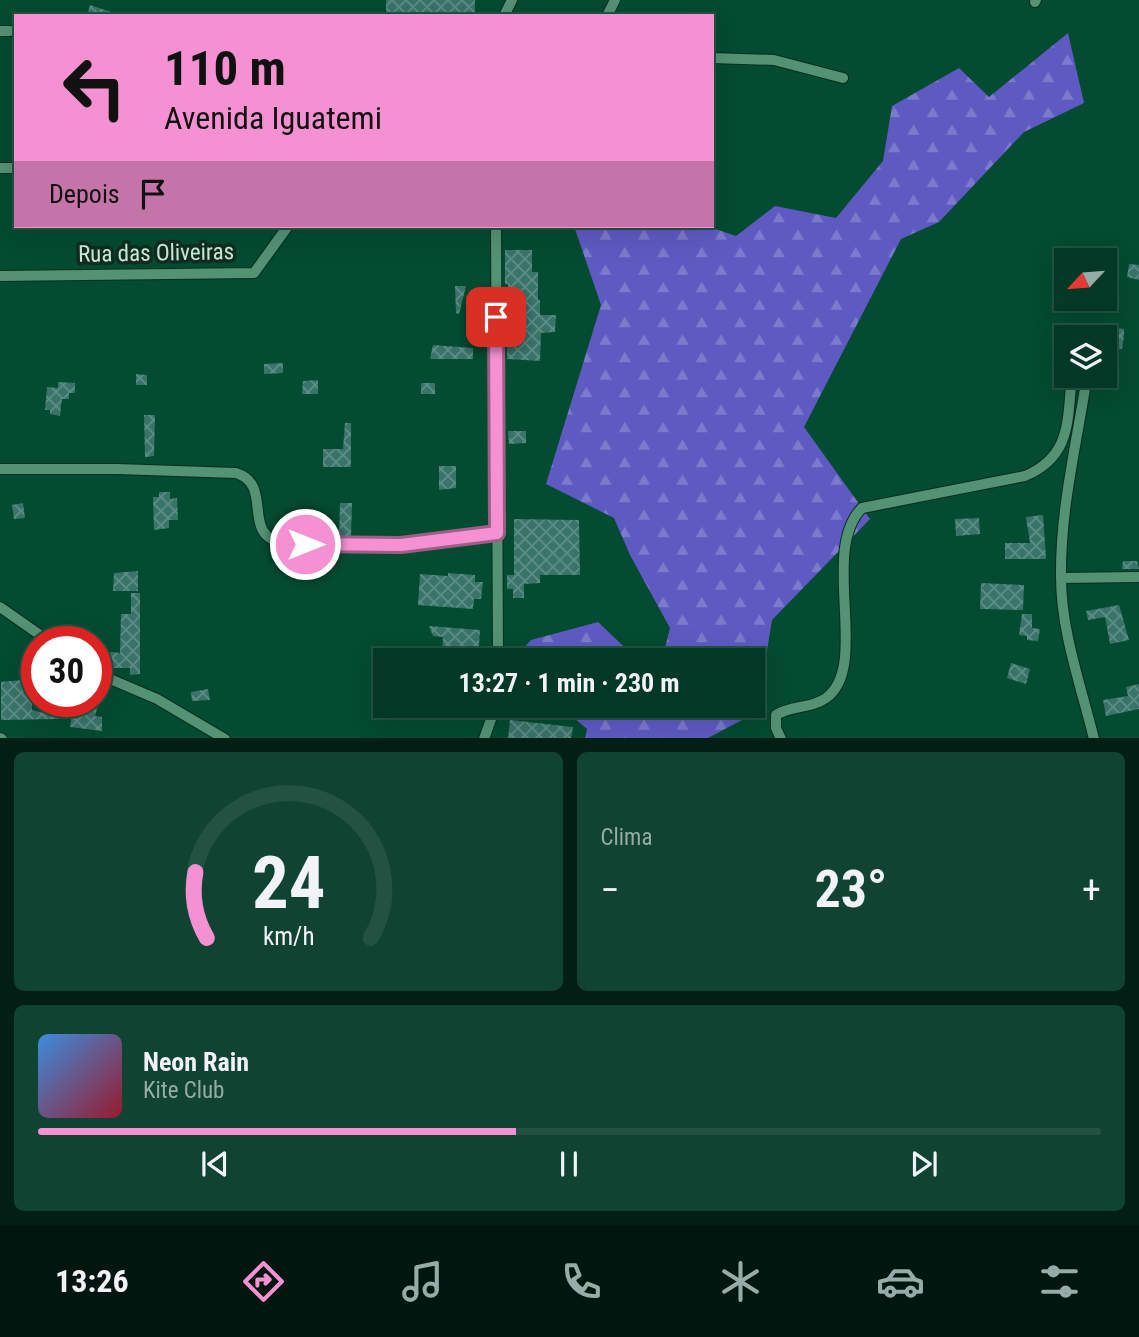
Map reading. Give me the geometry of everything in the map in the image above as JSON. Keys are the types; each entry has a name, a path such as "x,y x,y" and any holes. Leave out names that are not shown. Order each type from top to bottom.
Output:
{"street":[{"path":"714,58 774,60 843,78"},
{"name":"Rua das Oliveiras","path":"0,276 254,273 287,228"},
{"path":"496,228 498,648"},
{"path":"781,738 776,728 776,715 786,709 804,707 827,698 840,682 846,648 843,594 846,537 852,518 862,508 1025,476 1042,467 1057,452 1065,438 1071,388"},
{"path":"1085,388 1064,519 1061,578 1071,651 1094,738"},
{"path":"0,469 236,473 254,484 260,524 264,534 276,542 401,545 497,533"},
{"path":"1061,578 1139,577"},
{"path":"0,607 27,626"},
{"path":"112,680 157,699 225,738"},
{"path":"484,738 491,718"},
{"path":"204,738 213,730"}],"green space":[{"path":"1068,33 1084,103 1024,132 939,222 901,239 804,427 870,519 772,620 765,663 765,648 665,648 670,628 630,555 614,518 546,484 601,305 575,228 713,228 736,236 775,206 836,218 883,161 892,106 959,68 989,97"},
{"path":"598,622 625,648 524,648 531,640"},
{"path":"574,718 746,718 708,738 585,738 587,729"}],"building":[{"path":"386,0 475,0 475,14 386,14"},
{"path":"90,5 117,14 88,14"},
{"path":"505,250 532,250 532,272 538,272 540,315 556,315 555,332 541,333 540,361 507,359 508,284 505,284"},
{"path":"1129,264 1139,265 1139,280 1127,277"},
{"path":"455,286 466,286 459,314 456,313"},
{"path":"1117,328 1124,329 1122,349 1117,348"},
{"path":"433,345 473,348 473,359 430,359"},
{"path":"283,363 283,373 264,374 264,364"},
{"path":"136,374 147,375 147,385 136,385"},
{"path":"318,380 318,394 302,394 303,381"},
{"path":"58,382 75,383 75,393 69,393 69,399 62,399 60,416 45,410 47,387 58,388"},
{"path":"421,383 435,383 435,394 421,394"},
{"path":"144,415 155,415 154,456 145,457"},
{"path":"345,423 351,423 351,467 323,467 323,449 343,449"},
{"path":"508,431 526,431 526,443 509,444"},
{"path":"439,466 456,466 456,488 439,490"},
{"path":"159,492 170,492 170,499 177,498 178,520 169,520 169,528 154,530 153,497 159,497"},
{"path":"23,503 25,518 14,519 12,505"},
{"path":"340,503 352,503 351,536 339,536"},
{"path":"1043,515 1046,559 1005,559 1005,543 1030,543 1026,517"},
{"path":"979,518 980,534 956,536 955,519"},
{"path":"514,519 579,520 580,575 540,575 540,583 524,584 524,598 513,598 513,589 507,589 507,575 514,575"},
{"path":"1123,561 1137,561 1139,569 1122,569"},
{"path":"138,571 138,591 113,591 114,573"},
{"path":"448,573 475,575 475,582 483,582 481,599 474,599 473,609 418,605 420,574 448,576"},
{"path":"981,583 1024,585 1023,610 980,609"},
{"path":"131,593 140,593 140,674 130,675 130,668 112,668 112,652 120,653 121,614 131,614"},
{"path":"1119,605 1129,640 1110,644 1105,617 1088,620 1086,611"},
{"path":"1022,614 1032,614 1032,628 1040,629 1038,641 1027,640 1027,636 1019,635"},
{"path":"429,626 480,630 479,648 443,648 443,637 433,636"},
{"path":"1011,663 1030,669 1026,684 1007,678"},
{"path":"21,680 21,717 59,719 1,720 1,682"},
{"path":"1139,684 1139,709 1106,716 1103,700 1128,696 1126,687"},
{"path":"208,689 210,700 192,701 191,692"},
{"path":"72,717 102,717 102,731 70,727"},
{"path":"510,720 573,727 571,738 508,738"}],"route":[{"path":"305,544 401,545 497,533 496,317"}]}
